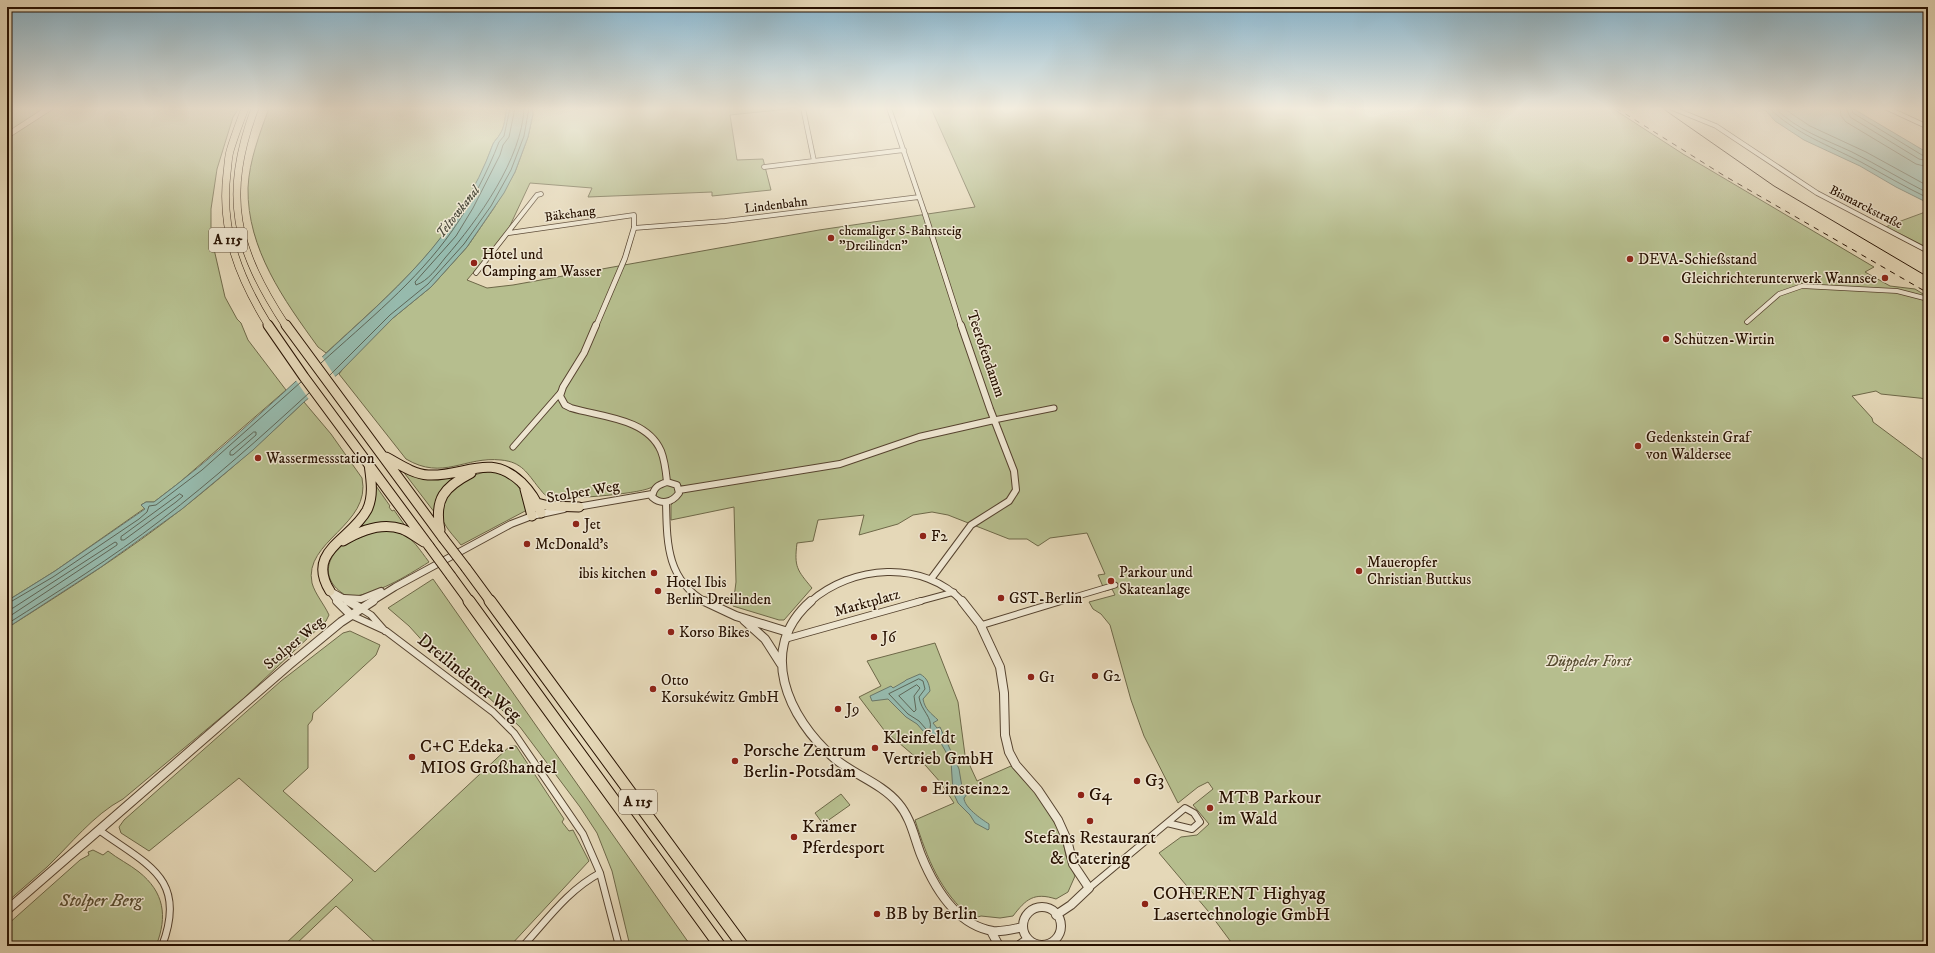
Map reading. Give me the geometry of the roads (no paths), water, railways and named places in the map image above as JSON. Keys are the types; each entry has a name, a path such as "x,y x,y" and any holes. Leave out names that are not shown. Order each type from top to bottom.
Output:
{"highway":[{"name":"A 115","path":"229,152 224,204 225,223 229,242 244,282 259,311 291,359 720,946"},
{"name":"A 115","path":"241,152 236,178 239,224 247,253 263,288 306,353 466,568 743,946"},
{"path":"383,456 406,468 426,474 446,474 483,466 498,467 516,475 524,484 537,503 536,515"},
{"path":"330,590 324,583 322,576 324,560 330,551 356,524 366,510 371,497 372,486 368,463"},
{"path":"442,536 436,516 440,498 446,489 472,472 498,467"},
{"path":"524,484 536,515"},
{"path":"537,503 549,506 579,507"},
{"path":"330,551 345,540 360,532 382,527 404,530 429,546"}],"street":[{"path":"812,152 814,160"},
{"path":"764,167 882,152"},
{"name":"Teerofendamm","path":"905,152 994,420 1015,475 1016,491 1008,502 980,518 972,525 932,579"},
{"name":"Bismarckstraße","path":"1756,152 1817,193 1928,251"},
{"name":"Bäkehang","path":"476,273 509,233 510,228 537,195 541,194"},
{"name":"Lindenbahn","path":"634,228 725,221 919,197"},
{"name":"Bäkehang","path":"509,233 634,215 634,228"},
{"path":"513,447 561,392 584,353 630,246 634,228"},
{"path":"1747,322 1780,292 1792,287 1802,286 1897,291 1928,300"},
{"path":"561,392 562,400 571,408 629,423 647,434 656,443 661,453 667,482"},
{"path":"679,490 840,464 919,437 1054,408"},
{"path":"667,482 677,485 679,490 674,499 666,502 656,501 652,494 655,488 667,482"},
{"name":"Stolper Weg","path":"7,910 289,664 360,608 395,587 511,524 536,515 652,494"},
{"path":"666,502 670,559 677,575 694,594 722,610 788,632"},
{"path":"999,946 991,931 963,917 948,902 929,872 921,854 912,825 896,800 878,786 842,764 824,748 787,694 781,664 785,639 801,611 813,598 831,586 854,577 880,572 909,573 932,579 955,592 966,603 982,625 996,657 1003,682 1004,731 1009,753 1012,759 1041,793 1053,812 1066,836 1072,861 1089,888"},
{"path":"982,625 1115,585"},
{"path":"344,598 361,599 395,587"},
{"path":"330,590 360,608"},
{"path":"330,590 341,607 351,615"},
{"name":"Marktplatz","path":"785,639 955,592"},
{"name":"Dreilindener Weg","path":"360,608 377,620 386,631"},
{"name":"Dreilindener Weg","path":"351,615 386,631 493,712 514,733 584,834 600,873 619,946"},
{"path":"741,617 765,639 781,664"},
{"path":"1056,915 1071,905 1089,888 1167,823"},
{"path":"99,830 134,856 166,886 169,896 169,918 162,946"},
{"path":"523,946 578,887 589,877 600,873"},
{"path":"1035,908 1046,908 1056,915 1060,928 1058,937 1052,945 1039,945 1028,939 1023,927 1026,915 1035,908"},
{"path":"991,931 1023,927"},
{"path":"1018,946 1028,939"}],"water":[{"path":"489,152 522,152 515,172 504,193 467,247 431,287 393,318 338,374 304,402 253,450 182,509 101,567 7,628 7,601 55,571 145,509 141,505 146,502 154,502 176,485 239,432 373,310 421,262 442,236 462,208 479,177"},
{"path":"1831,152 1927,152 1928,203 1896,187 1860,166"},
{"path":"920,674 926,679 930,688 930,691 923,699 925,706 938,720 933,723 937,728 940,727 959,769 962,787 968,793 964,798 965,801 974,812 989,824 988,830 975,823 970,815 958,803 953,792 951,761 938,738 924,732 888,699 872,701 870,696 891,686 893,688"}],"tram line":[{"path":"1726,152 1774,186 1928,277"}],"railway":[{"path":"1687,152 1723,175 1928,293"}],"place":[{"name":"ehemaliger S-Bahnsteig \"Dreilinden\"","path":"831,238"},
{"name":"DEVA-Schießstand","path":"1630,259"},
{"name":"Hotel und Camping am Wasser","path":"474,263"},
{"name":"Gleichrichterunterwerk Wannsee","path":"1885,278"},
{"name":"Schützen-Wirtin","path":"1666,339"},
{"name":"Gedenkstein Graf von Waldersee","path":"1638,446"},
{"name":"Wassermessstation","path":"258,458"},
{"name":"Jet","path":"576,524"},
{"name":"F2","path":"923,536"},
{"name":"McDonald's","path":"527,544"},
{"name":"Maueropfer Christian Buttkus","path":"1359,571"},
{"name":"ibis kitchen","path":"654,573"},
{"name":"Parkour und Skateanlage","path":"1111,581"},
{"name":"Hotel Ibis Berlin Dreilinden","path":"658,591"},
{"name":"GST-Berlin","path":"1001,598"},
{"name":"Korso Bikes","path":"671,632"},
{"name":"J6","path":"874,637"},
{"name":"G2","path":"1095,676"},
{"name":"G1","path":"1031,677"},
{"name":"Otto Korsukéwitz GmbH","path":"653,689"},
{"name":"J9","path":"838,709"},
{"name":"Kleinfeldt Vertrieb GmbH","path":"875,748"},
{"name":"C+C Edeka - MIOS Großhandel","path":"412,757"},
{"name":"Porsche Zentrum Berlin-Potsdam","path":"735,761"},
{"name":"G3","path":"1137,781"},
{"name":"Einstein22","path":"924,789"},
{"name":"G4","path":"1081,795"},
{"name":"MTB Parkour im Wald","path":"1210,808"},
{"name":"Stefans Restaurant & Catering","path":"1090,821"},
{"name":"Krämer Pferdesport","path":"794,837"},
{"name":"COHERENT Highyag Lasertechnologie GmbH","path":"1145,904"},
{"name":"BB by Berlin","path":"877,914"}],"water label":[{"name":"Teltowkanal","path":"458,212"}],"park label":[{"name":"Düppeler Forst","path":"1588,661"},
{"name":"Stolper Berg","path":"101,901"}]}
